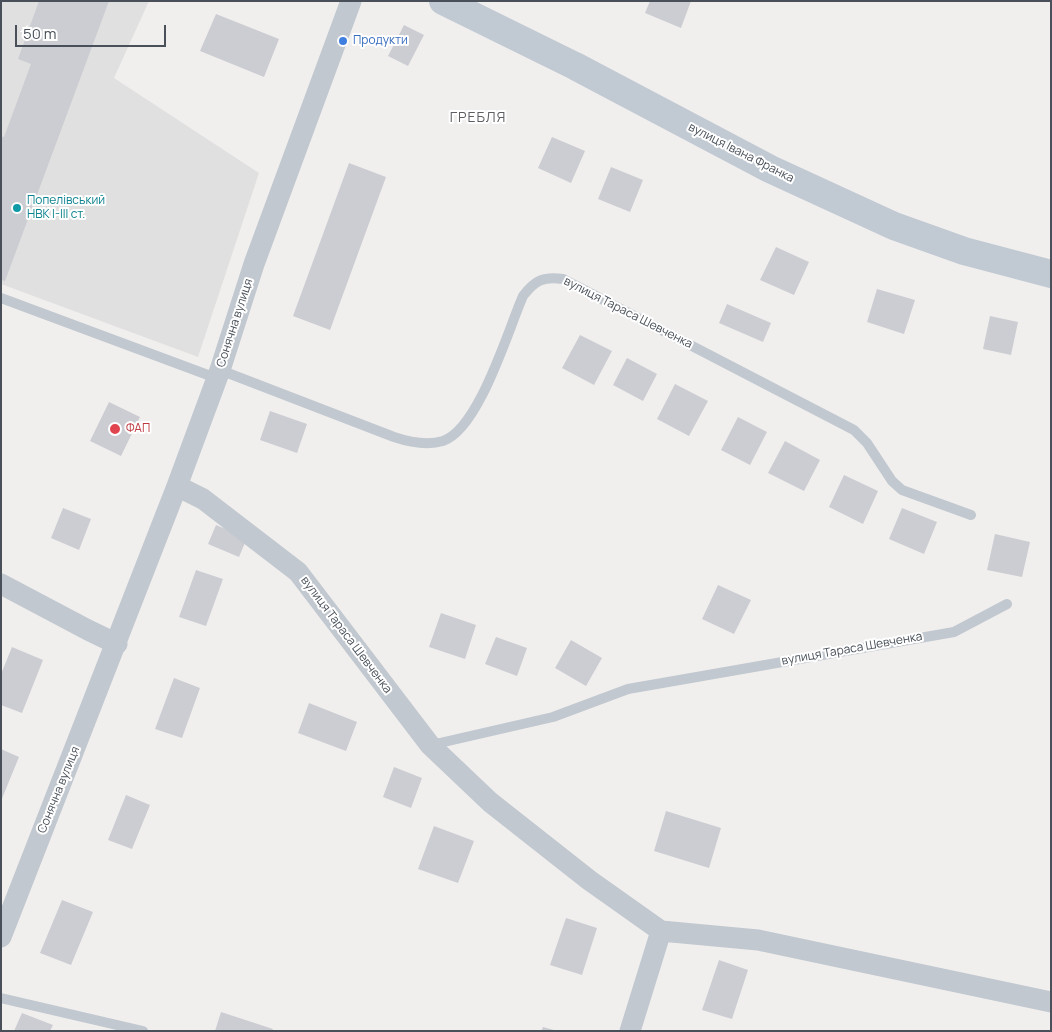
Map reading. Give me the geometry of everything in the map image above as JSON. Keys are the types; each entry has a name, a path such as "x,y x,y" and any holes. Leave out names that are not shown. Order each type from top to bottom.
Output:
{"main road":[{"name":"вулиця Івана Франка","path":"443,1 575,66 770,169 894,226 964,251 1051,274"}],"street":[{"name":"Сонячна вулиця","path":"1,937 117,644 177,486 218,374 254,264 352,1"},
{"name":"вулиця Тараса Шевченка","path":"177,486 203,499 298,572 430,745 490,802 589,880 661,931"},
{"path":"1,584 117,644"},
{"path":"630,1031 661,931 758,940 1051,1002"}],"lane":[{"name":"вулиця Тараса Шевченка","path":"1,298 394,438 415,443 443,441 456,432 470,418 483,393 523,296 532,285 544,278 563,279 854,430 867,443 892,481 902,490 971,515"},
{"name":"вулиця Тараса Шевченка","path":"430,745 553,717 628,689 954,632 1007,604"},
{"path":"1,998 143,1031"}],"shaded area":[{"path":"1,1 149,1 114,78 259,173 198,357 1,284"}],"building":[{"name":"Попелівський НВК І-ІІІ ст.","path":"39,1 109,1 5,281 1,280 1,136 4,137 31,64 18,59"},
{"path":"650,1 691,1 681,28 645,13"},
{"path":"216,14 279,39 264,77 200,51"},
{"path":"404,25 424,35 408,66 388,56"},
{"path":"552,137 585,151 571,183 538,168"},
{"path":"349,163 386,177 330,330 293,316"},
{"path":"611,167 643,180 630,212 598,199"},
{"path":"776,247 809,262 794,295 760,280"},
{"path":"877,289 915,300 904,334 867,322"},
{"path":"727,304 771,323 763,342 719,323"},
{"path":"990,316 1018,322 1011,355 983,349"},
{"path":"580,335 612,351 594,385 562,368"},
{"path":"627,358 657,374 643,401 613,385"},
{"path":"675,384 708,401 689,436 657,419"},
{"name":"ФАП","path":"109,402 140,417 121,456 90,441"},
{"path":"270,411 307,424 297,453 260,440"},
{"path":"738,417 767,432 750,465 721,450"},
{"path":"785,441 820,460 804,491 768,473"},
{"path":"844,475 878,491 863,524 829,507"},
{"path":"63,508 91,519 79,550 51,538"},
{"path":"902,508 937,522 924,554 889,539"},
{"path":"216,525 247,538 239,557 208,544"},
{"path":"995,534 1030,542 1022,577 987,570"},
{"path":"196,570 223,579 206,626 179,617"},
{"path":"718,585 751,600 734,634 702,619"},
{"path":"441,613 476,625 465,659 429,647"},
{"path":"496,637 527,648 517,676 485,664"},
{"path":"571,640 602,658 586,686 555,668"},
{"path":"12,647 43,660 22,713 1,705 1,674"},
{"path":"174,678 200,688 182,738 155,729"},
{"path":"309,703 357,722 346,751 298,733"},
{"path":"1,749 19,757 1,801"},
{"path":"394,767 422,778 411,808 383,797"},
{"path":"126,795 150,805 132,849 108,840"},
{"path":"666,811 721,828 709,868 654,851"},
{"path":"434,826 474,841 458,883 418,869"},
{"path":"62,900 93,912 71,965 40,953"},
{"path":"566,918 597,928 582,975 550,965"},
{"path":"719,960 748,970 732,1019 702,1010"},
{"path":"221,1012 273,1029 272,1031 215,1031"},
{"path":"22,1013 53,1025 50,1031 14,1031"},
{"path":"543,1027 554,1030 554,1031 541,1031"}],"place":[{"name":"Продукти","path":"343,41"},
{"name":"Попелівський НВК І-ІІІ ст.","path":"17,208"},
{"name":"ФАП","path":"115,429"}],"district":[{"name":"ГРЕБЛЯ","path":"478,118"}]}
